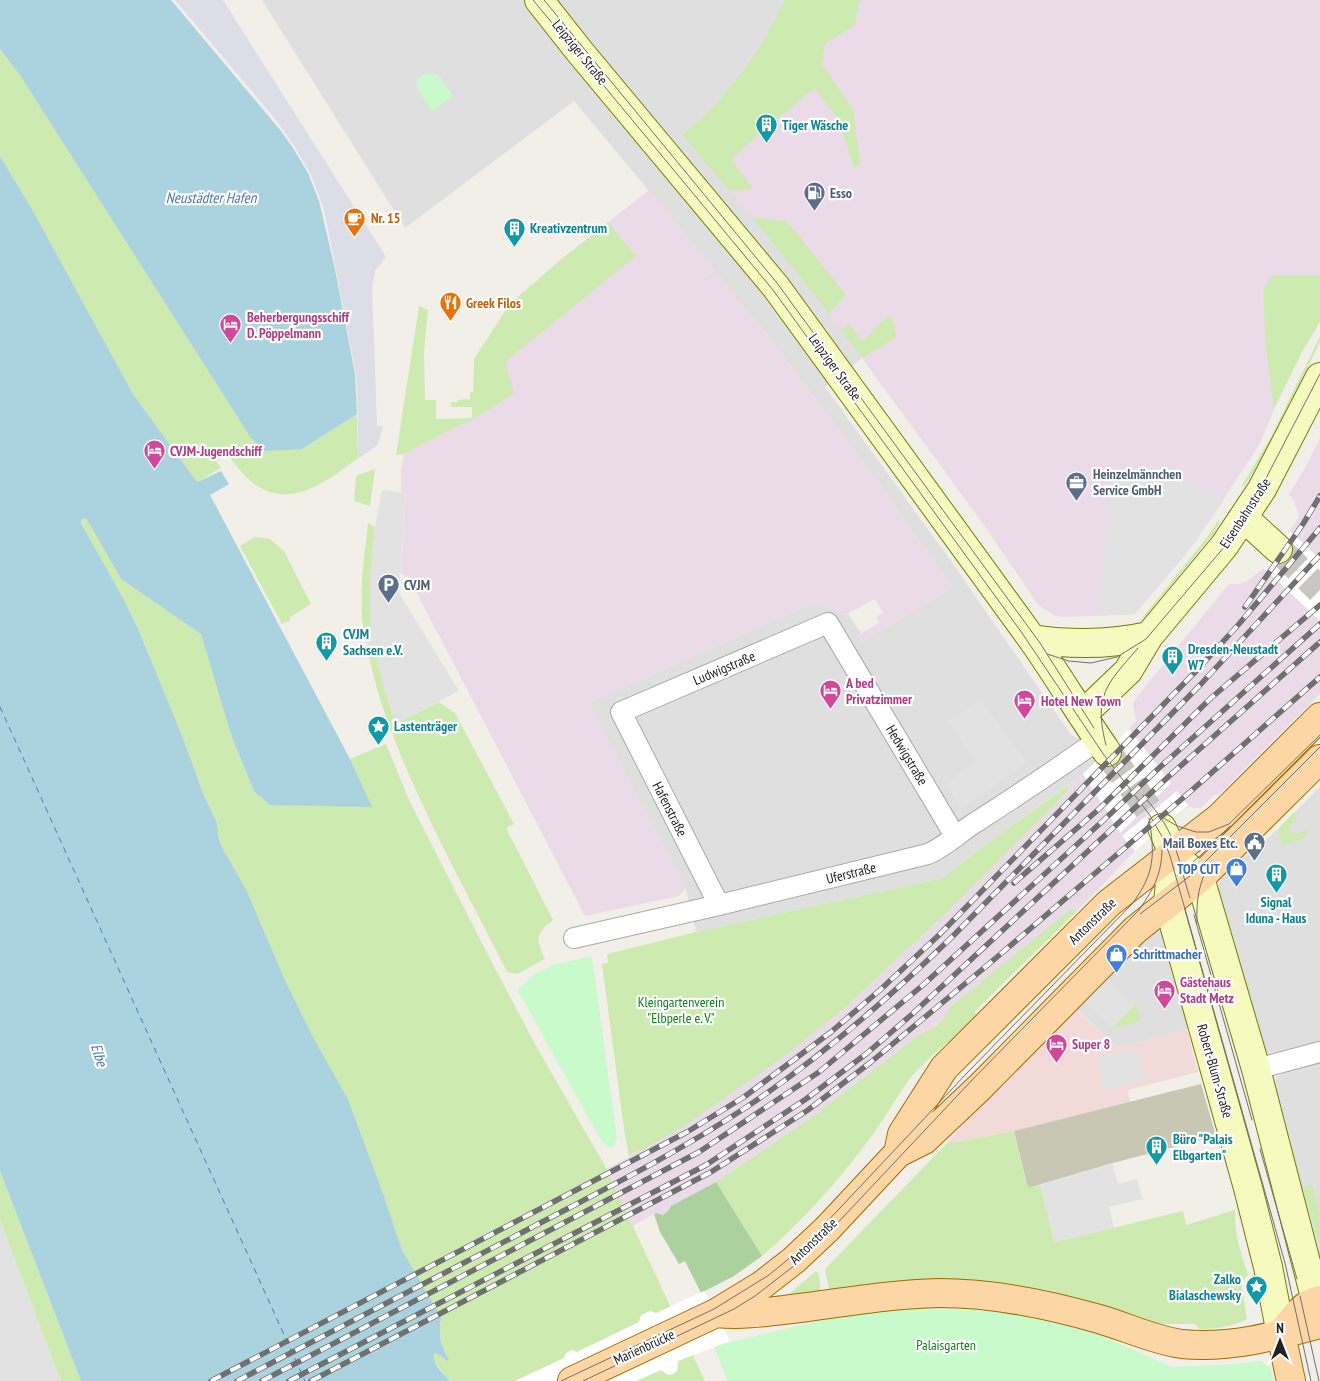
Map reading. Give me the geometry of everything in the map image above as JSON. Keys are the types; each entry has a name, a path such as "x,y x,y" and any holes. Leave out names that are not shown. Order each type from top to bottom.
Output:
{"main road":[{"name":"Leipziger Straße","path":"539,0 776,287 1059,676 1103,746"},
{"name":"Eisenbahnstraße","path":"1082,715 1128,671 1149,636 1218,554 1244,518 1279,458 1320,377"},
{"path":"1244,518 1278,549"},
{"path":"1032,639 1089,644 1116,642 1149,636"},
{"name":"Antonstraße","path":"898,1153 902,1134 944,1068 1109,903 1220,817 1320,717"},
{"name":"Antonstraße","path":"716,1313 762,1285 794,1260 827,1229 898,1153 924,1140 980,1087 1134,930 1200,878 1320,759"},
{"path":"716,1313 762,1313 880,1297 939,1293 994,1296 1048,1305 1101,1319 1144,1335 1182,1344 1221,1345 1281,1334 1319,1312 1256,1069 1200,878 1173,853 1162,828"},
{"name":"Robert-Blum-Straße","path":"1173,853 1168,903 1248,1188 1268,1267 1281,1334"},
{"name":"Marienbrücke","path":"572,1381 716,1313"},
{"path":"1281,1334 1291,1381"}],"street":[{"name":"Ludwigstraße","path":"621,712 828,623"},
{"name":"Hedwigstraße","path":"828,623 954,836"},
{"name":"Hafenstraße","path":"621,712 719,905"},
{"name":"Uferstraße","path":"574,938 928,854 1034,785 1103,746"},
{"path":"1256,1069 1320,1052"}],"shaded area":[{"path":"175,0 223,0 386,257 375,271 372,289 377,425 383,427 377,446 357,459 358,414 356,375 323,206 311,175 295,147 276,120"},
{"path":"262,0 860,0 897,337 862,358 825,387 951,561 1071,735 1107,752 1083,774 943,878 696,932 686,889 589,703 806,606 826,606 845,615 848,614 861,633 858,635 862,642 952,588 883,489 758,323 740,304 704,284 701,280 715,270 574,101 405,228"},
{"path":"785,0 1320,0 1320,275 1272,275 1274,409 1261,442 1190,549 1135,614 1064,617 1056,616 1039,606 986,528 829,313 741,203 682,135 697,123 731,86 773,24"},
{"path":"649,190 715,270 702,280 704,283 718,273 883,489 952,588 862,642 858,635 879,623 876,617 883,613 875,599 845,615 826,606 806,606 590,703 686,889 679,896 585,916 408,576 401,574 406,493 401,492 401,467 404,454 477,417 474,359 510,304 558,262"},
{"path":"1320,438 1320,694 1220,794 1214,795 1201,808 1188,806 1135,851 1076,912 1072,908 930,1030 920,1034 812,1117 716,1182 671,1206 662,1215 656,1213 618,1234 200,1381 629,1157 637,1150 641,1151 846,1007 946,913 1069,790 1067,786 1104,755 1136,721 1133,704 1139,694 1229,584 1239,584 1247,581 1264,568 1299,517 1294,500 1289,494"},
{"path":"1120,465 1167,471 1224,500 1190,549 1135,614 1098,616 1114,471"},
{"name":"CVJM","path":"382,490 406,493 399,593 459,691 396,723 385,691 375,651 367,648 364,633 372,635 370,576 375,527"},
{"path":"980,699 1027,763 961,808 945,784 975,762 948,721"},
{"path":"1320,787 1320,1271 1274,1087 1277,1077 1285,1072 1281,1052 1268,1053 1261,1046 1218,890 1225,870 1254,850"},
{"path":"1153,928 1167,933 1194,1027 1118,1048 1072,1005"},
{"path":"1106,977 1135,1005 1112,1028 1084,1002"},
{"path":"1074,1008 1118,1048 1187,1029 1198,1072 1128,1090 1130,1102 1014,1131 946,1144 982,1103"},
{"path":"1138,1049 1146,1080 1103,1090 1097,1058"},
{"path":"1201,1084 1216,1136 1028,1188 1014,1131"},
{"path":"1113,1164 1118,1184 1137,1179 1142,1199 1109,1207 1114,1228 1054,1242 1040,1185"},
{"path":"0,1220 58,1374 61,1381 0,1381"}],"green space":[{"path":"785,0 860,0 855,25 825,44 822,64 853,110 860,164 854,168 839,120 814,88 733,157 733,162 753,188 750,190 730,191 682,135 713,106 741,73 765,37"},
{"path":"0,49 302,449 357,414 357,459 321,484 294,494 280,494 267,491 253,483 242,473 227,454 216,461 221,468 197,482 133,394 32,209 0,156"},
{"path":"426,73 438,75 453,96 432,111 417,88 417,79"},
{"path":"752,217 785,221 790,225 846,295 829,313"},
{"path":"608,222 636,256 505,362 514,393 477,417 404,454 396,455 419,306 428,310 424,353 425,400 436,400 436,419 472,418 472,407 451,407 451,402 470,399 470,392 473,392 474,359 510,304"},
{"path":"1272,275 1320,275 1320,322 1302,352 1274,409 1266,348 1263,291"},
{"path":"891,315 897,337 862,358 841,330 849,324 862,341 873,333 871,330"},
{"path":"1320,336 1320,342 1283,419 1264,455 1245,485 1241,487 1271,437"},
{"path":"375,469 370,506 354,501 356,476"},
{"path":"86,518 121,579 201,634 231,735 254,791 371,807 350,759 386,744 410,802 488,955 535,1044 605,1166 705,1381 450,1381 434,1362 434,1354 436,1353 449,1360 440,1337 441,1322 402,1250 348,1099 313,1037 285,980 246,889 219,840 217,823 203,793 138,627 81,523 82,519"},
{"path":"1219,519 1219,524 1211,537 1142,621 1143,617 1208,536"},
{"path":"368,523 375,527 370,581 372,635 364,633 362,619 362,578"},
{"path":"255,537 270,539 284,551 311,604 290,617 290,621 282,624 240,546"},
{"path":"367,648 375,651 385,691 396,723 439,702 455,713 514,824 506,828 553,920 543,929 539,938 540,947 545,959 517,974 507,972 416,791 386,718"},
{"name":"Kleingartenverein \"Elbperle e. V.\"","path":"1067,786 1069,790 946,913 846,1007 782,1058 683,1127 641,1151 634,1152 629,1157 602,964 608,963 607,954 696,932 943,878"},
{"path":"1294,812 1297,822 1289,825 1291,834 1309,830 1303,839 1282,845 1278,829"},
{"path":"1072,908 1076,912 975,1011 976,1016 912,1076 874,1133 835,1182 793,1228 762,1256 716,1182 812,1117 920,1034 938,1024 949,1008"},
{"path":"592,956 617,1139 614,1146 610,1148 602,1142 518,991 531,976 553,965"},
{"path":"1136,1004 1141,1022 1112,1028"},
{"path":"1014,1131 1028,1188 1040,1185 1055,1242 1183,1211 1186,1225 1235,1210 1237,1235 1248,1275 1241,1283 1247,1319 1230,1326 1212,1329 1199,1329 1195,1324 1161,1324 979,1283 974,1280 974,1286 830,1294 825,1269 946,1144"},
{"path":"0,1171 81,1381 61,1381 58,1374 0,1220"},
{"path":"716,1182 762,1256 734,1276 701,1293 685,1261 679,1264 660,1232 654,1214 663,1215 671,1206"},
{"path":"1312,1184 1320,1213 1320,1247 1303,1187"},
{"path":"816,1271 819,1274 821,1295 776,1305"},
{"name":"Palaisgarten","path":"927,1308 977,1310 1054,1321 1105,1337 1172,1367 1261,1361 1271,1369 1274,1381 727,1381 714,1346 826,1319"}],"water":[{"name":"Neustädter Hafen","path":"0,0 171,0 281,131 308,173 319,201 335,269 355,374 357,414 302,449 265,451 251,438 22,78 0,49"},
{"name":"Elbe","path":"0,156 32,209 133,394 197,482 221,471 229,484 210,495 350,759 372,807 270,805 254,791 231,735 201,634 121,579 86,518 82,519 81,523 138,628 183,738 203,793 217,823 219,840 223,849 246,889 285,980 313,1037 348,1099 402,1250 441,1317 440,1339 449,1360 436,1353 434,1358 439,1369 450,1381 81,1381 0,1171"}],"pier":[{"path":"1290,531 1320,559 1320,621 1264,568"},
{"path":"1129,729 1171,783 1120,833 1083,774"},
{"path":"1177,791 1188,805 1135,851 1122,836"},
{"path":"704,1291 730,1341 678,1361 677,1371 673,1374 668,1375 661,1370 636,1381 515,1381 564,1358 566,1353 572,1350 577,1352 639,1322 641,1315 650,1311 656,1313"}],"ferry route":[{"path":"0,707 305,1381"}],"tunnel":[{"path":"1278,549 1320,590"},
{"path":"1107,752 1162,828"}],"tram line":[{"path":"533,0 773,290 1022,633 1104,755 1149,814 1164,840 1285,1263 1311,1381"},
{"path":"544,0 777,283 1040,643 1094,728"},
{"path":"1047,654 1069,661 1091,663 1117,657 1146,639 1225,546 1261,488 1320,374"},
{"path":"1106,745 1102,728 1102,702 1111,681 1138,648"},
{"path":"1162,817 1177,826 1196,832 1209,832 1229,824 1320,735"},
{"path":"1140,914 1194,873 1320,747"},
{"path":"1143,795 1161,818 1170,834 1190,898"},
{"path":"561,1381 714,1309 769,1275 792,1256 1132,904 1145,883 1151,863 1152,843 1149,818"},
{"path":"1177,876 1210,847 1230,826"},
{"path":"583,1381 734,1309 755,1296 795,1265 829,1232 973,1079 1139,910 1157,878 1161,862 1162,843"},
{"path":"1197,923 1199,892 1203,877 1210,863"},
{"path":"1194,915 1252,1120"},
{"path":"1260,1149 1297,1279"},
{"path":"1300,1296 1319,1381"}],"railway":[{"path":"1245,607 1303,524 1320,496"},
{"path":"211,1381 687,1132 744,1097 831,1032 939,935 1199,668 1320,528"},
{"path":"237,1381 661,1159 716,1127 798,1071 877,1006 952,937 1201,684 1320,555"},
{"path":"1014,883 1099,809 1211,698 1320,605"},
{"path":"262,1381 699,1152 819,1072 923,985 1159,768 1320,624"},
{"path":"289,1381 706,1165 806,1099 866,1054 910,1016 1167,778 1320,642"},
{"path":"311,1381 711,1172 808,1110 871,1062 990,963 1183,798 1320,677"}],"place":[{"name":"Tiger Wäsche","path":"766,144"},
{"name":"Esso","path":"814,212"},
{"name":"Nr. 15","path":"355,237"},
{"name":"Kreativzentrum","path":"514,247"},
{"name":"Greek Filos","path":"450,322"},
{"name":"Beherbergungsschiff D. Pöppelmann","path":"231,344"},
{"name":"CVJM-Jugendschiff","path":"154,470"},
{"name":"Heinzelmännchen Service GmbH","path":"1077,501"},
{"name":"CVJM","path":"388,604"},
{"name":"CVJM Sachsen e.V.","path":"327,661"},
{"name":"Dresden-Neustadt W7","path":"1172,676"},
{"name":"A bed Privatzimmer","path":"830,710"},
{"name":"Hotel New Town","path":"1025,720"},
{"name":"Lastenträger","path":"378,745"},
{"name":"Mail Boxes Etc.","path":"1254,862"},
{"name":"TOP CUT","path":"1236,888"},
{"name":"Signal Iduna - Haus","path":"1276,893"},
{"name":"Schrittmacher","path":"1117,973"},
{"name":"Gästehaus Stadt Metz","path":"1164,1009"},
{"name":"Super 8","path":"1056,1063"},
{"name":"Büro \"Palais Elbgarten\"","path":"1157,1166"},
{"name":"Zalko Bialaschewsky","path":"1257,1306"}]}
